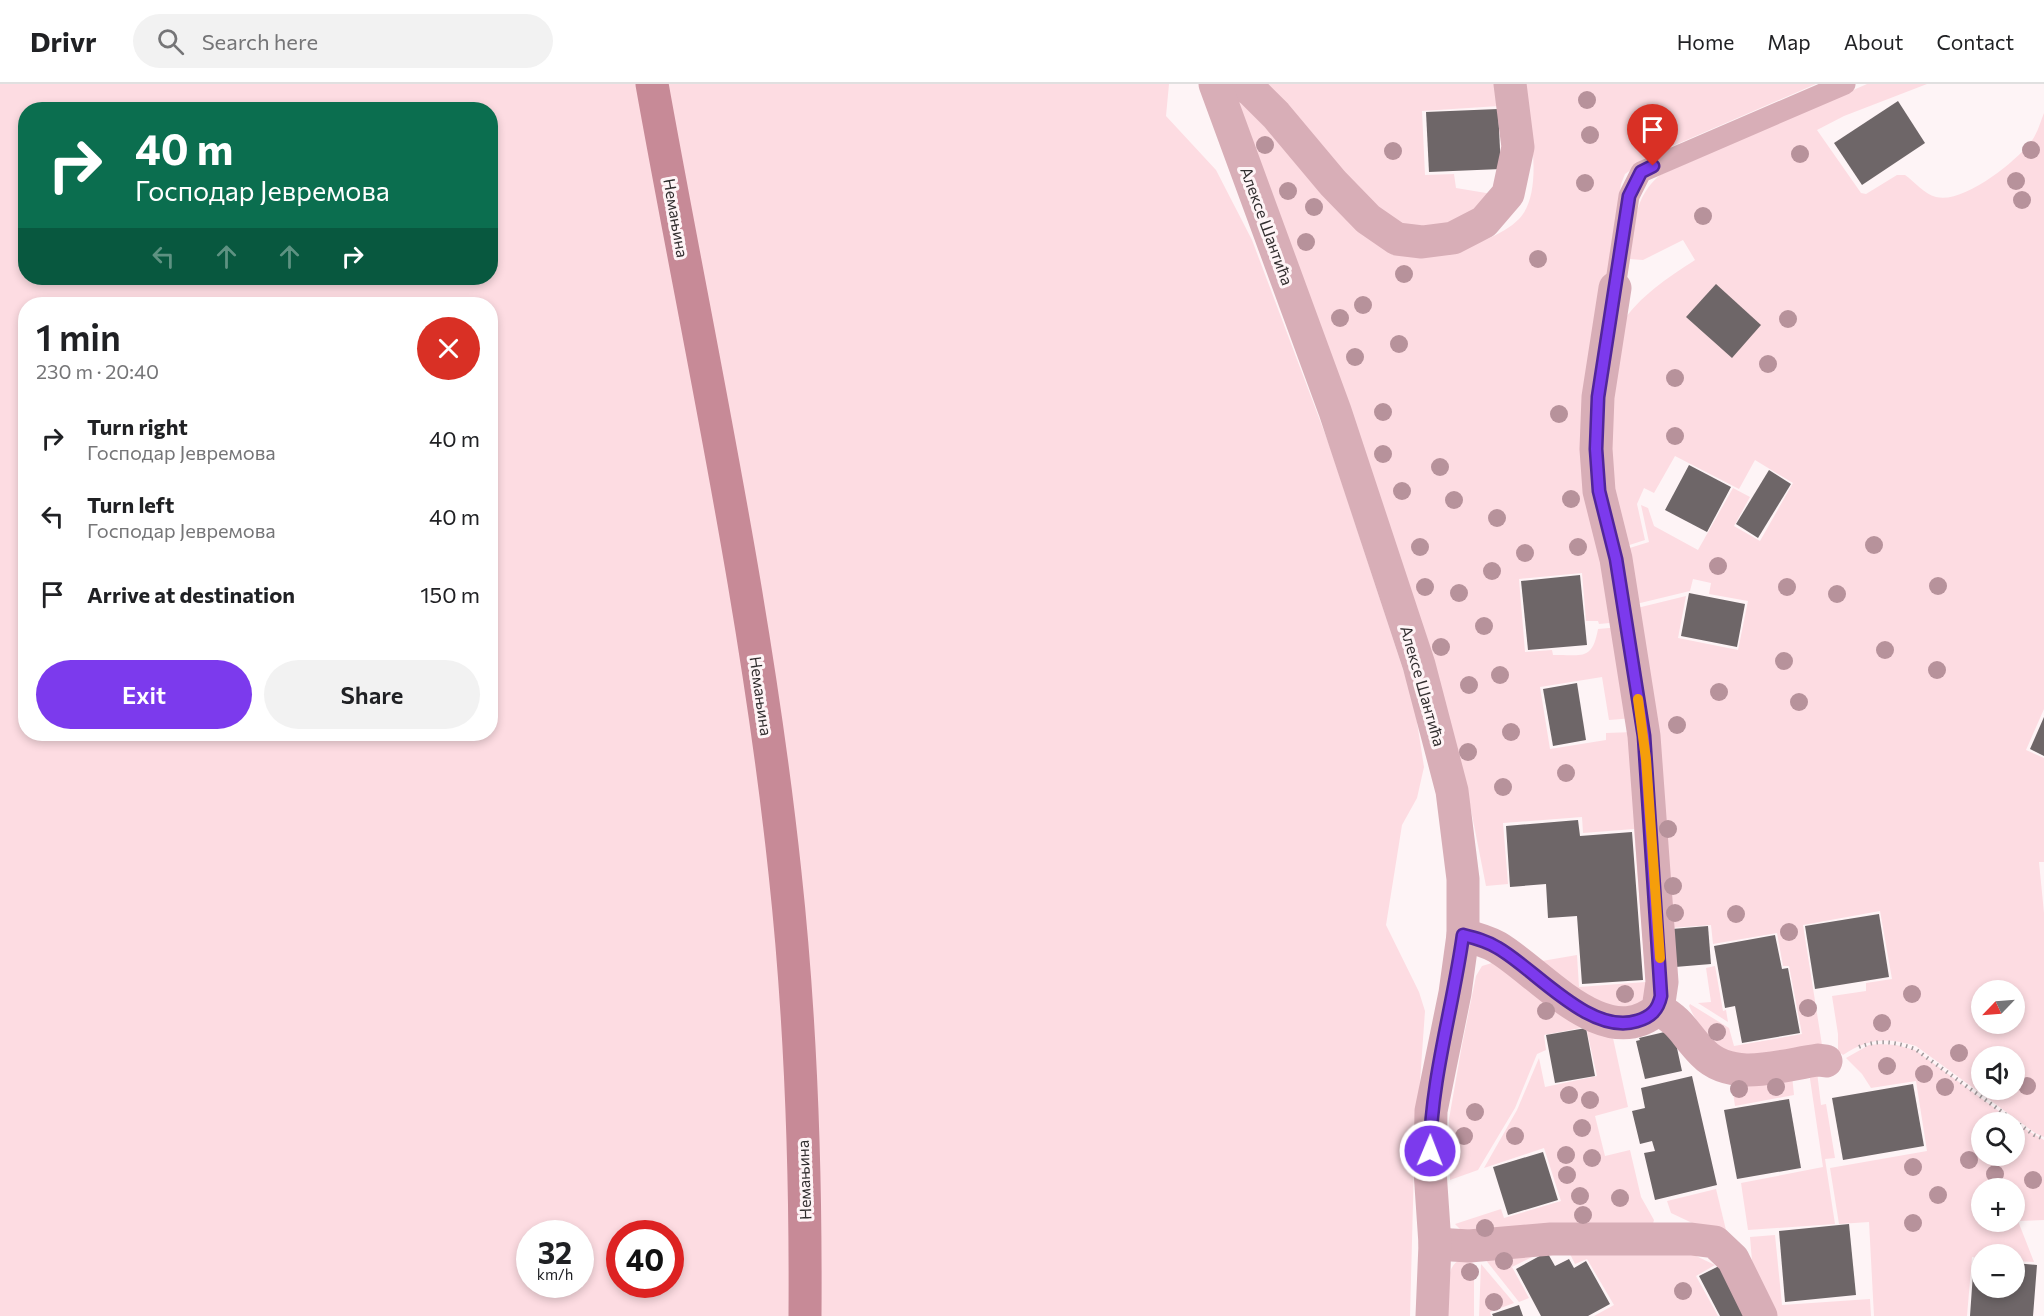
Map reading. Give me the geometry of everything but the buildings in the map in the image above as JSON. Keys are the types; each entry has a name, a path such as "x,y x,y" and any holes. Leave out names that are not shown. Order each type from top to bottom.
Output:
{"main road":[{"name":"Немањина","path":"652,84 686,275 726,473 785,870 797,1004 806,1230 805,1316"}],"street":[{"name":"Алексе Шантића","path":"1215,84 1335,411 1419,665 1452,791 1463,879 1463,935 1455,993 1431,1111 1430,1172 1435,1244 1432,1316"},
{"path":"1241,84 1251,90 1276,115 1332,183 1368,219 1397,239 1422,242 1453,238 1484,222 1508,194 1518,147 1510,84"},
{"path":"1463,935 1484,940 1499,948 1556,992 1603,1019 1620,1024 1633,1023 1647,1019 1658,1009 1662,982 1644,736 1616,559 1599,491 1596,449 1598,397 1615,288"},
{"path":"1658,1009 1676,1019 1704,1055 1720,1067 1735,1071 1818,1060 1826,1061"},
{"path":"1435,1244 1469,1246 1551,1239 1691,1239 1715,1242 1733,1259 1743,1284 1761,1316"}],"lane":[{"path":"1615,288 1629,196 1641,172 1845,84"}],"path":[{"path":"1826,1061 1845,1056 1868,1044 1880,1041 1915,1048 2034,1135 2044,1139"}],"shaded area":[{"path":"0,84 1169,84 1166,116 1216,170 1252,240 1330,447 1414,703 1424,767 1417,798 1402,825 1386,925 1419,992 1425,1011 1414,1166 1410,1316 0,1316"},
{"path":"1261,84 1502,84 1502,159 1499,106 1422,111 1425,175 1454,174 1456,188 1498,195 1473,217 1412,235 1378,213"},
{"path":"1524,84 1816,84 1652,155 1625,174 1621,184 1603,307 1620,622 1599,624 1598,621 1586,621 1582,573 1519,579 1525,652 1552,650 1553,655 1584,654 1593,647 1598,629 1620,627 1634,718 1609,720 1602,677 1540,687 1550,749 1606,740 1606,733 1634,732 1652,973 1645,1000 1633,1008 1585,1002 1542,961 1577,955 1579,987 1646,982 1634,829 1583,833 1582,817 1503,823 1508,884 1486,886 1469,800 1236,97 1331,196 1454,252 1505,230 1519,219 1527,207 1534,173"},
{"path":"1867,84 1927,84 1844,116 1817,130 1861,193 1866,194 1897,175 1905,175 1928,193 1936,197 1947,198 1973,188 2012,161 2032,140 2044,113 2044,709 2026,750 2044,758 2044,862 2039,862 2044,913 2044,1137 2025,1126 2025,1112 2006,1112 1990,1100 2025,1100 2025,1046 1971,1046 1971,1086 1916,1046 1887,1040 1861,1045 1843,1055 1838,1051 1838,1034 1832,996 1866,991 1866,983 1892,979 1880,911 1803,925 1822,1045 1762,1055 1745,1055 1729,1051 1714,1043 1701,1028 1689,1006 1690,1004 1729,1028 1734,1046 1802,1034 1789,966 1783,966 1777,933 1713,944 1711,925 1670,928 1633,609 1686,596 1678,638 1738,650 1748,601 1709,594 1711,583 1693,579 1690,591 1632,605 1620,551 1649,542 1641,505 1648,508 1654,526 1698,550 1733,488 1750,497 1734,526 1760,541 1793,483 1755,460 1739,489 1675,456 1654,493 1644,488 1637,504 1645,540 1620,548 1604,489 1621,324 1645,296 1695,260 1683,240 1643,260 1630,259 1637,213 1651,184 1660,175"},
{"path":"1492,963 1613,1038 1628,1107 1595,1116 1605,1156 1630,1150 1641,1197 1654,1220 1652,1227 1462,1231 1455,1224 1501,1209 1504,1218 1561,1201 1544,1148 1484,1168 1517,1110 1539,1058 1545,1087 1597,1076 1586,1027 1544,1035 1546,1050 1537,1054 1515,1108 1478,1170 1450,1180 1449,1119 1462,1045 1476,976 1482,966"},
{"path":"1715,966 1723,1011 1726,1010 1728,1022 1698,1003 1711,1002 1706,968"},
{"path":"1869,1045 1896,1045 1915,1050 1971,1091 1971,1100 1984,1100 2000,1112 1971,1112 1971,1166 2025,1166 2025,1129 2044,1140 2044,1220 2025,1221 2025,1178 1971,1178 1971,1232 2022,1232 2034,1262 2025,1262 2025,1244 1971,1244 1967,1316 1874,1316 1869,1222 1839,1224 1830,1168 1927,1151 1916,1081 1871,1088 1862,1074 1846,1058"},
{"path":"1809,1072 1817,1072 1821,1105 1826,1104 1835,1158 1825,1159 1835,1224 1748,1230 1741,1183 1823,1167"},
{"path":"1792,1075 1794,1095 1735,1106 1732,1086"},
{"path":"1716,1189 1726,1230 1705,1229 1671,1213 1667,1201"},
{"path":"1775,1235 1782,1305 1870,1299 1871,1316 1774,1316 1752,1261 1750,1237"},
{"path":"1542,1252 1512,1267 1529,1298 1519,1302 1485,1259"},
{"path":"1569,1252 1694,1255 1715,1265 1696,1276 1718,1316 1594,1316 1614,1305 1587,1259 1575,1264"},
{"path":"1458,1261 1472,1261 1474,1316 1448,1316 1449,1278"},
{"path":"1481,1264 1514,1303 1490,1312 1491,1316 1479,1316"}],"slow traffic":[{"path":"1638,699 1646,759 1660,958"}],"route":[{"path":"1430,1151 1431,1111 1455,993 1463,935 1484,940 1499,948 1556,992 1583,1010 1603,1019 1620,1024 1647,1019 1658,1009 1661,996 1662,982 1644,736 1616,559 1599,491 1596,449 1598,397 1629,196 1641,172 1653,166"}]}
